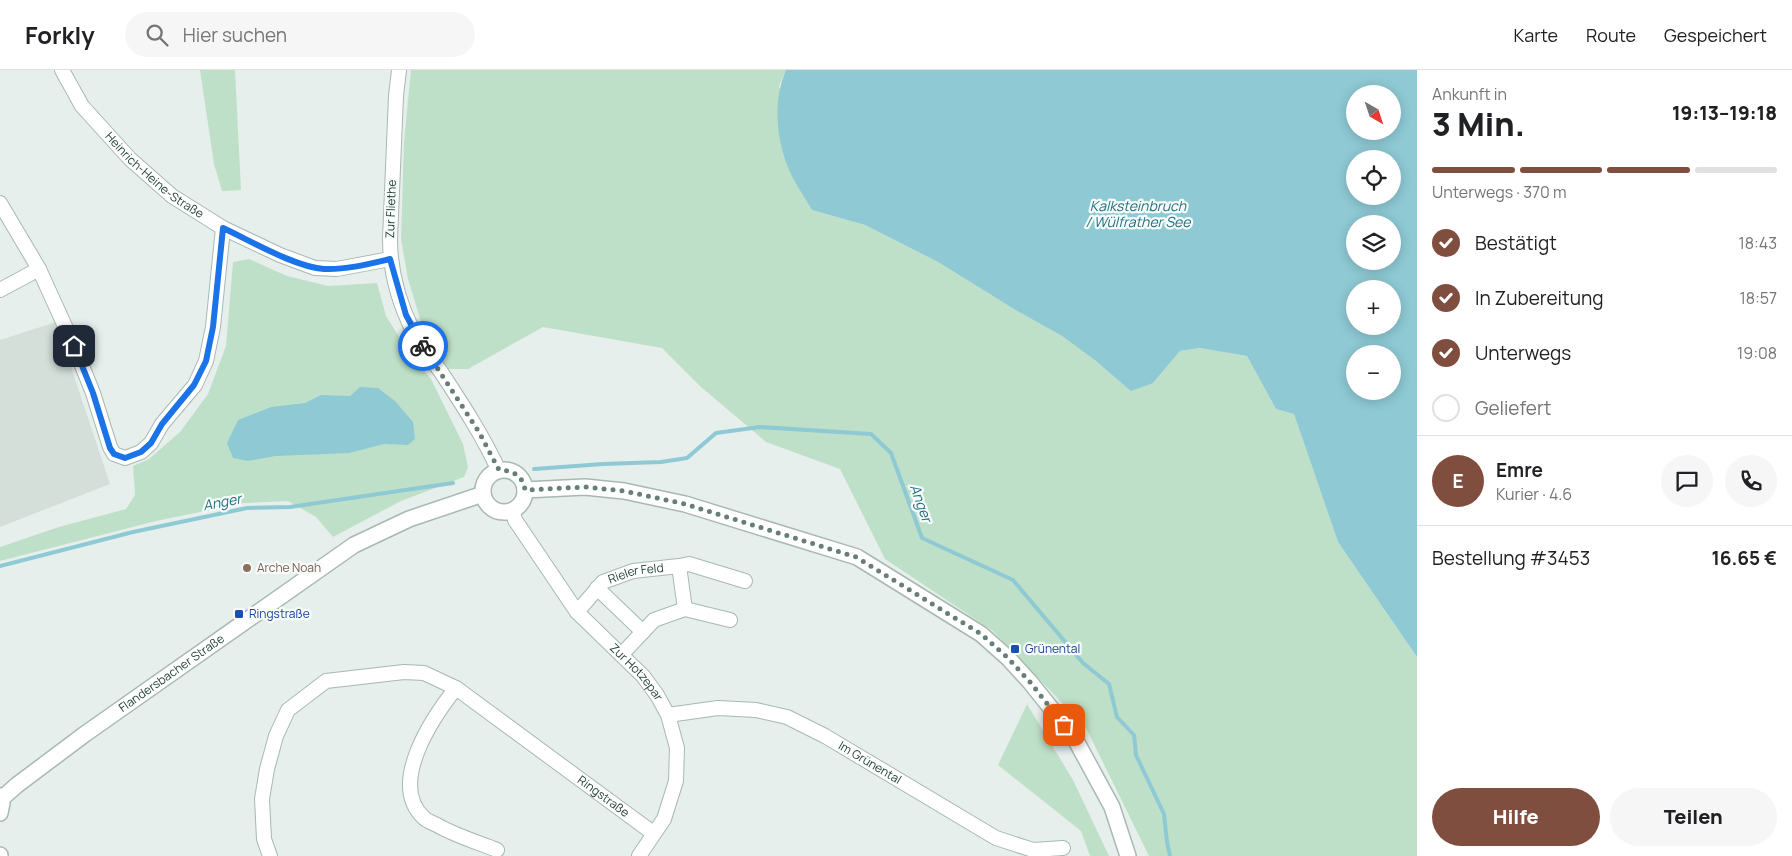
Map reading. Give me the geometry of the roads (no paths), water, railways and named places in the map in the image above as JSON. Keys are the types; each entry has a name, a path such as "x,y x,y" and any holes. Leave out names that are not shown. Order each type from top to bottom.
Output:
{"street":[{"name":"Heinrich-Heine-Straße","path":"62,70 82,106 130,159 172,196 223,228 280,255 315,268 337,269 390,259"},
{"name":"Zur Fliethe","path":"399,70 396,96 390,259 400,298 414,332 475,425 499,470"},
{"path":"0,203 39,269 74,346 93,393 106,438 114,454 125,458 141,452 151,443 162,424 194,385 206,361 213,327 223,228"},
{"path":"0,290 39,269"},
{"path":"499,470 516,473 522,480 525,490 524,498 512,510 500,511 494,509 489,505 483,494 488,477 499,470"},
{"path":"525,490 585,487 631,492 685,504 856,557 981,634 1008,658 1030,682 1074,737 1112,807 1128,856"},
{"name":"Flandersbacher Straße","path":"0,802 17,785 85,734 354,545 409,519 483,494"},
{"name":"Zur Hotzepar","path":"512,510 515,520 577,612 622,654 652,686 668,715 677,748 676,781 664,819 639,856"},
{"name":"Rieler Feld","path":"577,612 603,582 633,572 689,564 745,581"},
{"name":"Rieler Feld","path":"679,566 685,609"},
{"path":"597,588 643,632"},
{"path":"622,654 654,620 685,609 730,620"},
{"name":"Ringstraße","path":"270,856 264,839 262,798 267,768 276,736 288,710 326,681 410,672 424,673 456,688 653,833"},
{"path":"456,688 441,707 422,742 410,774 412,801 424,818 454,835 497,850"},
{"name":"Im Grünental","path":"668,715 700,710 727,709 756,710 787,717 824,736 996,838 1033,850 1063,848"}],"water":[{"name":"Kalksteinbruch / Wülfrather See","path":"786,70 1417,70 1417,657 1338,542 1294,414 1276,409 1247,356 1200,348 1180,351 1153,383 1131,391 1096,361 1062,336 938,262 865,225 812,210 795,183 783,154 778,130 779,93"},
{"path":"360,387 378,388 395,401 413,422 415,439 408,445 384,444 349,453 275,456 248,461 233,458 227,443 238,420 271,407 305,403 321,395 350,396"}],"waterway":[{"name":"Anger","path":"534,469 661,462 687,458 716,433 760,427 871,434 891,453 922,538 1013,580 1083,663 1109,684 1117,717 1134,735 1136,755 1164,814 1170,856"},
{"name":"Anger","path":"0,566 133,532 247,508 290,507 453,483"}],"place":[{"name":"Arche Noah","path":"247,568"},
{"name":"Ringstraße","path":"239,614"},
{"name":"Grünental","path":"1015,649"}]}
